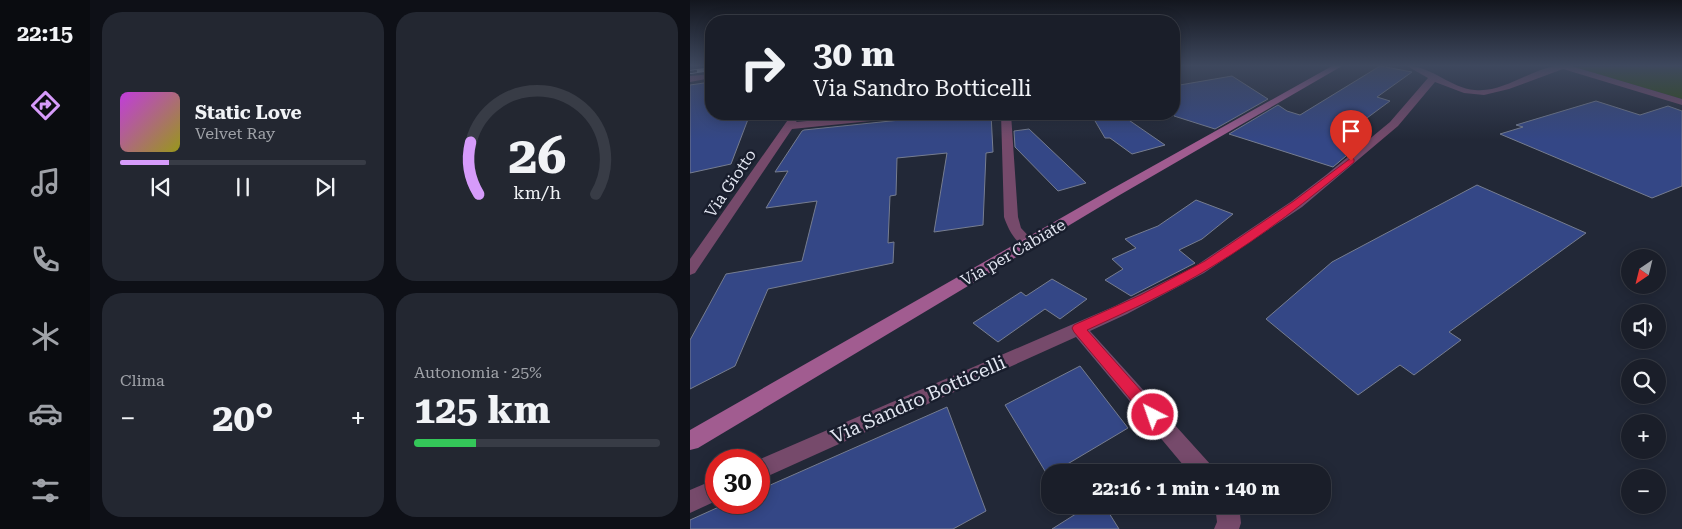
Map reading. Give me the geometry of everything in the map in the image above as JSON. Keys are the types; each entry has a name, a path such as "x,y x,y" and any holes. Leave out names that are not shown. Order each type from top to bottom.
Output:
{"street":[{"name":"Via per Cabiate","path":"690,441 1028,243 1295,91"},
{"name":"Via Sandro Botticelli","path":"770,465 1146,298 1199,270 1297,204 1394,124 1422,91"},
{"path":"1464,91 1483,93 1490,91"},
{"path":"1645,91 1682,102"},
{"name":"Via Giotto","path":"690,270 793,120"},
{"path":"789,126 850,120"},
{"path":"1006,120 1011,217 1015,229 1028,243"},
{"path":"1078,328 1196,464"},
{"path":"690,502 705,495"},
{"path":"1226,529 1229,523 1228,514"}],"green space":[{"path":"1653,91 1682,91 1682,99"}],"building":[{"path":"690,91 705,91 705,120 748,120 731,164 690,173"},
{"path":"1180,91 1255,91 1268,99 1215,129 1180,118"},
{"path":"1340,91 1386,91 1377,97 1390,101 1352,129 1371,135 1333,167 1229,134 1278,105 1287,111 1300,115"},
{"path":"1596,101 1640,115 1668,106 1682,111 1682,186 1652,198 1500,134 1523,127 1516,125"},
{"path":"900,120 991,120 993,152 986,153 983,225 934,232 947,153 897,158 896,195 890,196 888,243 894,242 893,263 768,289 735,366 690,389 690,340 726,274 802,261 817,201 766,208 788,171 775,172 804,130"},
{"path":"1094,120 1129,120 1165,145 1132,154 1110,138 1105,138"},
{"path":"1029,129 1086,183 1058,191 1015,147 1014,131"},
{"path":"1477,185 1586,233 1449,332 1461,340 1414,375 1400,365 1358,395 1266,319 1332,262"},
{"path":"1196,200 1233,214 1202,239 1179,250 1195,263 1131,296 1105,280 1123,269 1112,259 1136,248 1125,239 1158,226"},
{"path":"1052,279 1087,299 1060,319 1045,309 998,342 973,323 1021,292 1026,296"},
{"path":"1080,366 1128,428 1067,464 1041,464 1005,405"},
{"path":"947,407 986,511 953,529 690,529 690,520 705,513 770,514 770,485"},
{"path":"1076,514 1110,514 1119,529 1052,529"}],"route":[{"path":"1153,415 1078,328 1146,298 1209,264 1297,204 1351,161"}]}
